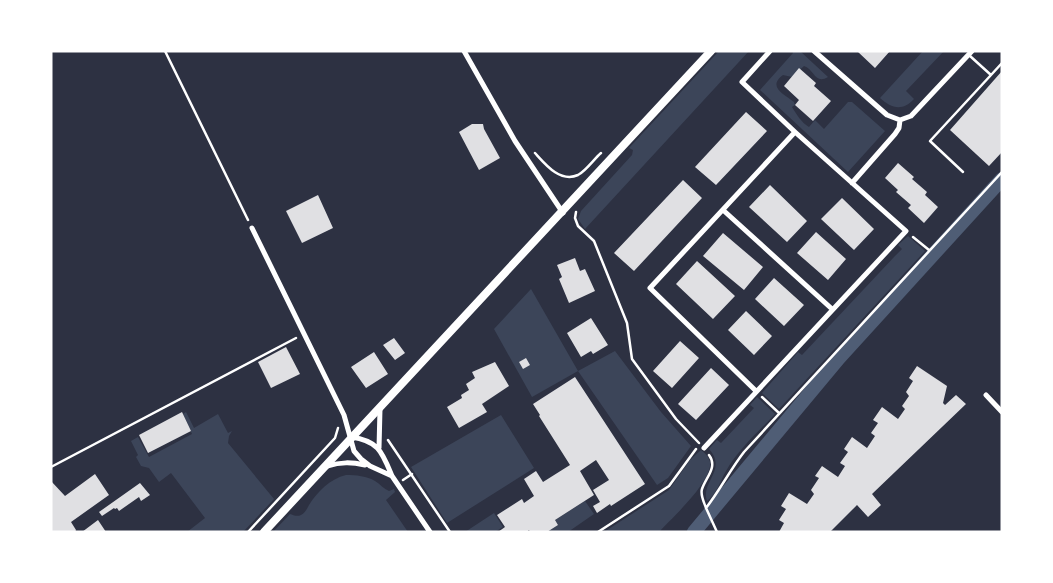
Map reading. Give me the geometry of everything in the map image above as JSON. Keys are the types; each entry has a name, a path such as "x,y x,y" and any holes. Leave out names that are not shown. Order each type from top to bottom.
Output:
{"main road":[{"path":"264,532 711,51"}],"street":[{"path":"464,51 515,141 563,212"},
{"path":"704,448 906,230 795,132 742,82 770,51"},
{"path":"814,51 886,116 900,120 911,116 970,53"},
{"path":"852,183 895,134 899,128 900,120"},
{"path":"756,391 650,288 795,132"},
{"path":"723,210 832,309"},
{"path":"252,228 344,415 354,452 369,465 392,476"},
{"path":"986,395 1002,412"},
{"path":"378,448 381,406"},
{"path":"351,437 371,442 378,448 384,456 396,484 430,532"},
{"path":"324,467 346,462 369,465"}],"lane":[{"path":"970,53 991,75"},
{"path":"963,172 930,141 1002,63"}],"path":[{"path":"164,51 252,228"},
{"path":"530,146 551,171 567,177 578,175 602,151"},
{"path":"706,508 719,491 729,472 780,413 1002,172"},
{"path":"577,210 575,215 578,226 594,241 627,323 632,359 676,419 712,459 712,470 702,490 703,500 716,530"},
{"path":"570,218 575,215"},
{"path":"906,230 929,250"},
{"path":"51,467 304,333"},
{"path":"756,391 780,413"},
{"path":"248,532 335,438 338,426 337,418 344,415"},
{"path":"384,435 450,532"},
{"path":"598,532 668,486 698,447 704,448"},
{"path":"396,484 412,474"},
{"path":"280,497 289,506"}],"shaded area":[{"path":"719,51 749,51 585,229 578,219 581,211 632,155 633,150 629,148"},
{"path":"792,51 800,51 828,77 824,79 817,78 804,66 792,77 783,75 778,79 777,87 794,102 795,105 792,107 804,123 809,127 815,120 824,129 848,102 852,102 885,131 848,172 760,90 793,53"},
{"path":"923,51 944,51 906,91 914,99 905,106 897,107 888,104 880,98"},
{"path":"908,236 925,251 779,409 762,393 798,352 802,355 902,249 898,245"},
{"path":"531,289 578,371 532,397 494,329"},
{"path":"615,351 661,412 691,446 668,478 657,485 578,371"},
{"path":"757,397 775,414 736,456 716,491 707,501 707,488 716,463 709,449 717,440 721,443 754,408 750,405"},
{"path":"186,412 194,428 218,414 228,433 232,431 228,443 274,499 243,532 187,532 205,518 171,473 159,482 149,468 141,466 136,457 138,455 131,441 138,437 149,457 192,434 183,414"},
{"path":"501,415 534,468 447,523 411,467"},
{"path":"701,450 707,455 710,462 705,479 690,499 659,532 604,532 669,490 690,460"},
{"path":"346,475 372,479 389,491 394,489 395,492 386,500 408,532 273,532 290,514 298,516 304,513 316,495 325,486 335,479"},
{"path":"585,501 594,514 568,532 547,532 558,525 555,520"},
{"path":"494,513 503,527 495,532 465,532"}],"building":[{"path":"857,51 890,51 875,68"},
{"path":"799,68 816,83 814,86 831,101 813,121 795,105 799,100 784,86"},
{"path":"1002,71 1002,152 989,166 950,130"},
{"path":"746,112 767,131 716,185 695,167"},
{"path":"472,124 483,124 500,158 479,170 459,132"},
{"path":"898,163 914,177 912,179 927,192 925,195 938,207 924,223 908,208 911,205 896,192 898,190 885,178"},
{"path":"683,180 702,198 634,271 614,253"},
{"path":"770,185 807,221 787,242 749,207"},
{"path":"318,195 333,228 302,243 286,211"},
{"path":"842,198 874,229 854,250 821,219"},
{"path":"816,232 846,259 828,280 797,253"},
{"path":"723,233 763,267 744,290 703,256"},
{"path":"575,258 580,271 585,269 595,291 569,303 559,279 562,277 557,265"},
{"path":"697,261 735,296 713,319 676,284"},
{"path":"774,278 804,305 784,326 755,299"},
{"path":"746,311 772,336 754,355 728,330"},
{"path":"591,318 608,345 593,354 591,351 581,357 567,333"},
{"path":"394,338 405,353 395,360 383,345"},
{"path":"680,341 699,358 672,388 653,371"},
{"path":"286,347 300,374 271,388 258,362"},
{"path":"374,352 388,374 366,388 351,367"},
{"path":"526,358 530,365 523,369 519,362"},
{"path":"495,362 509,386 482,404 487,412 459,428 447,407 462,398 461,395 469,390 466,384 475,378 472,372"},
{"path":"917,366 947,386 943,403 945,405 956,395 966,404 872,494 881,505 868,517 857,505 830,532 779,532 784,523 779,520 786,509 781,506 789,493 807,504 814,494 811,490 819,478 815,476 822,466 838,477 845,466 840,463 848,452 844,449 852,437 867,448 875,436 871,433 878,423 873,420 882,407 898,419 905,409 902,406 909,396 906,392 913,381 909,378"},
{"path":"711,368 729,385 696,420 678,404"},
{"path":"575,377 645,484 597,513 593,506 600,502 593,490 609,480 596,460 580,471 594,495 555,520 558,525 547,532 530,532 529,530 527,532 498,532 505,527 497,515 522,499 524,503 534,496 524,479 536,471 543,482 570,465 533,404"},
{"path":"182,412 191,431 148,453 139,435"},
{"path":"95,474 109,495 71,522 76,530 75,532 51,532 51,481 65,496"},
{"path":"140,483 150,495 141,501 139,497 119,511 117,508 114,508 102,516 99,512"},
{"path":"98,520 106,532 82,532"}],"waterway":[{"path":"694,532 839,358 1002,179"}]}
